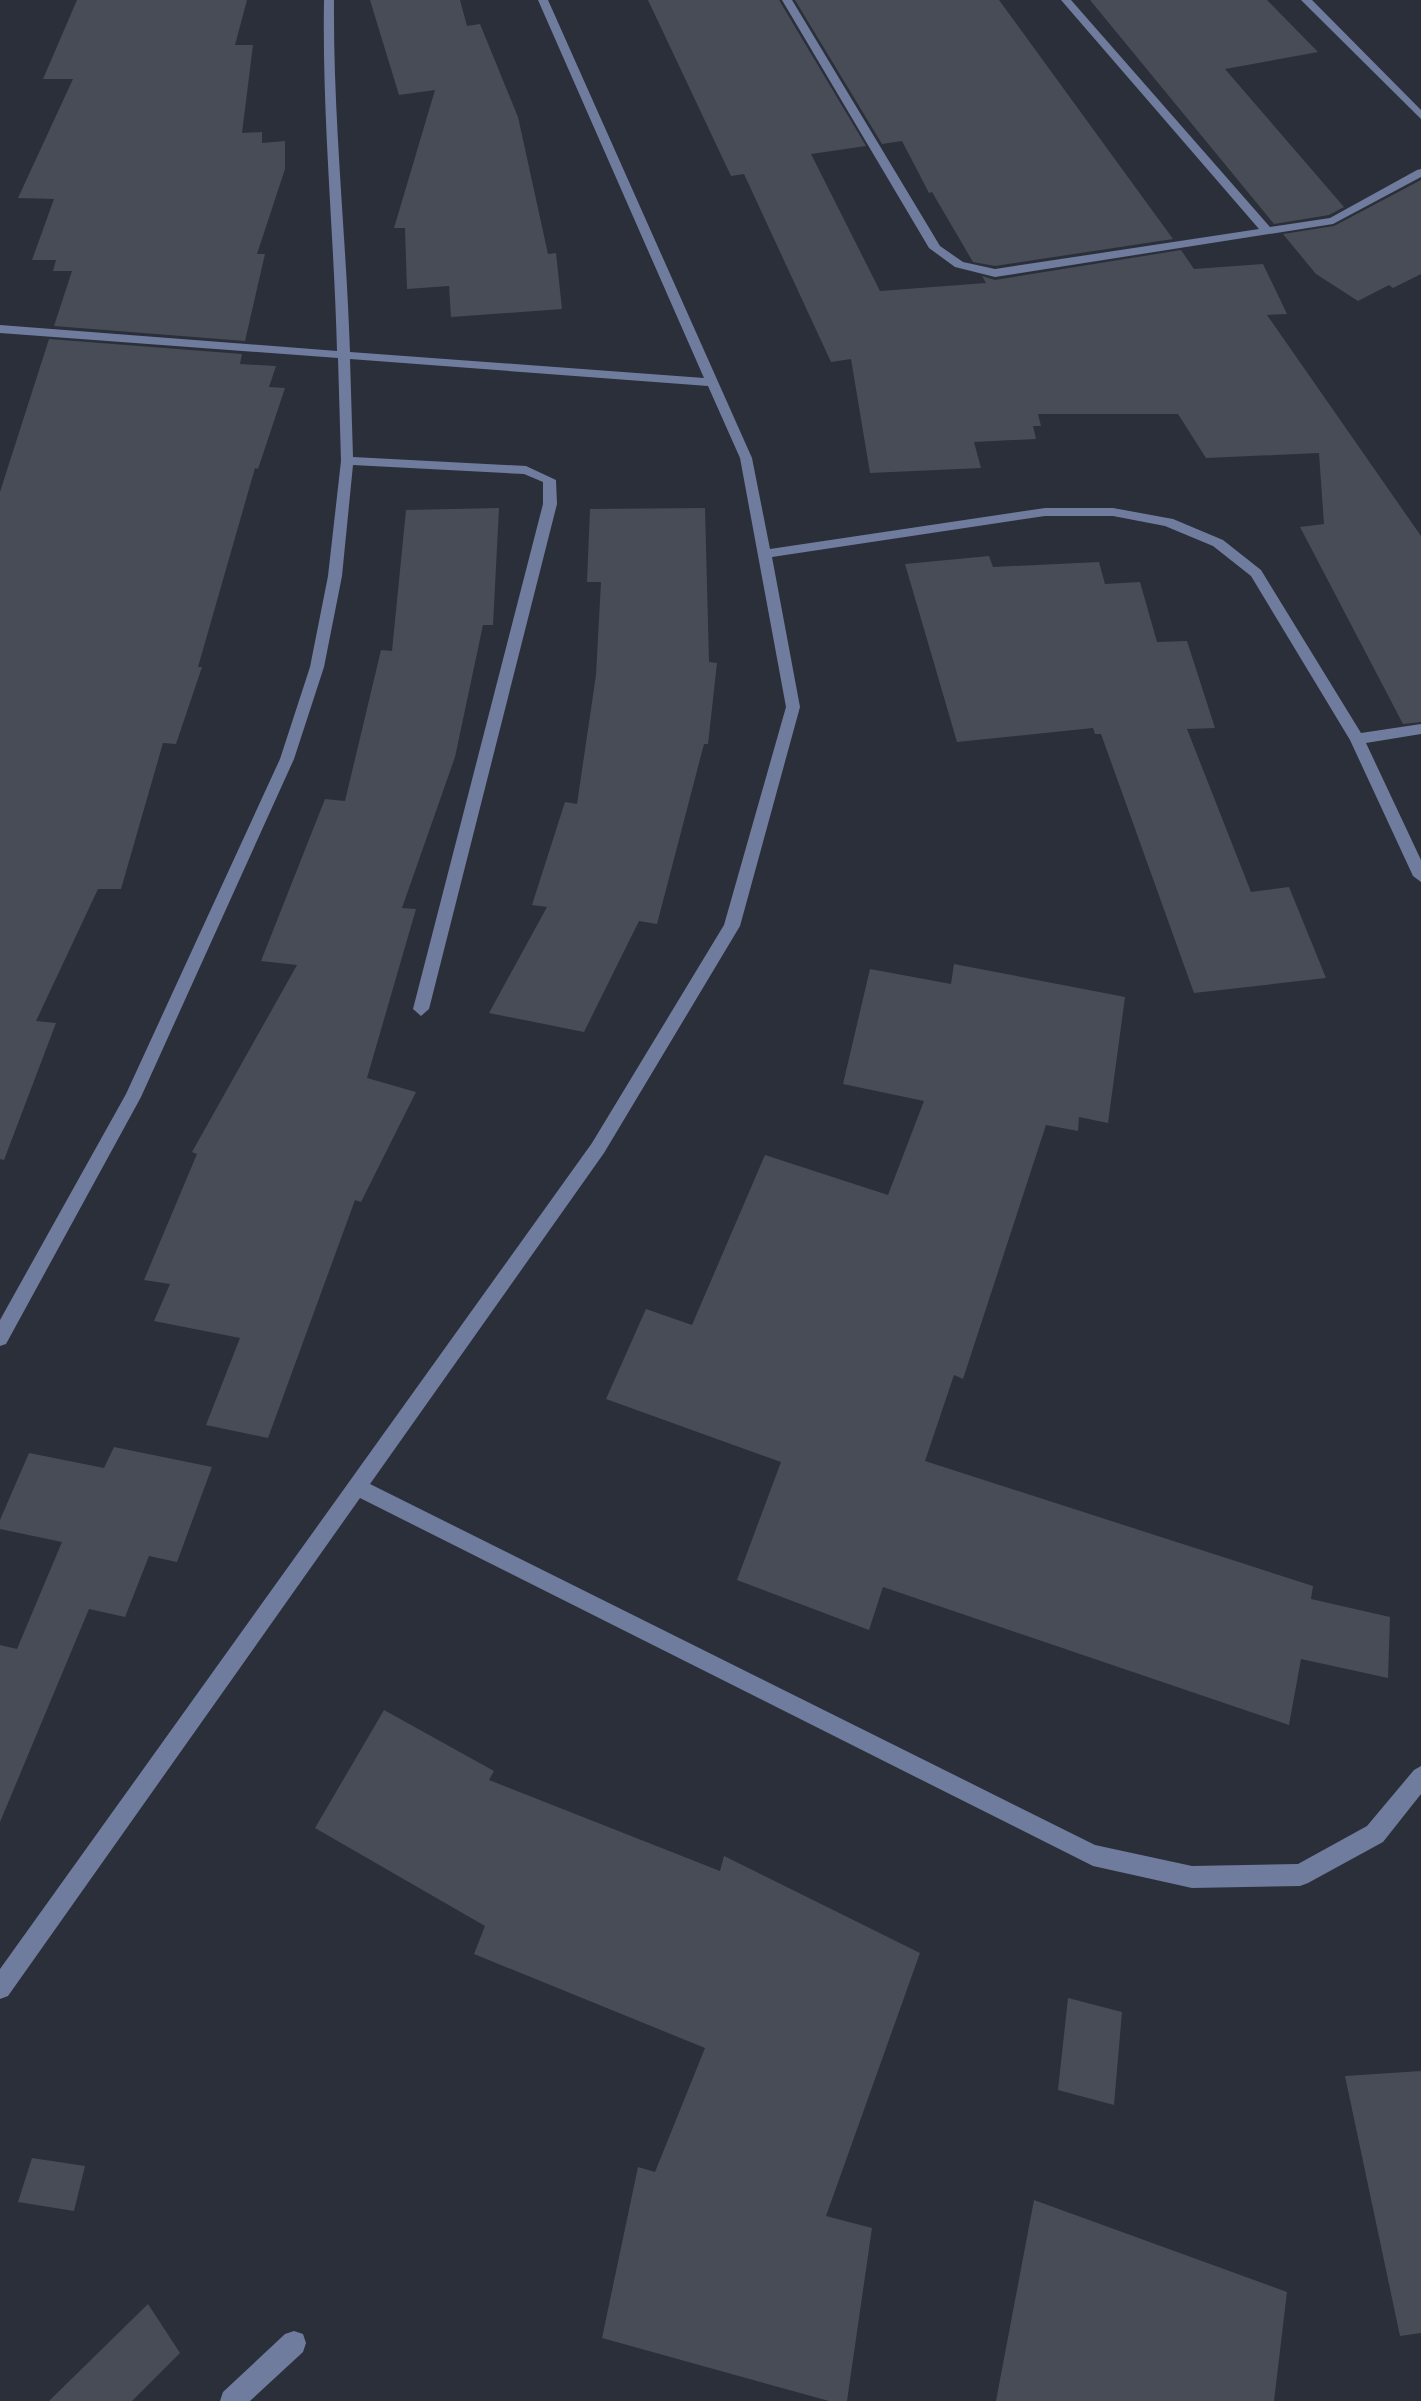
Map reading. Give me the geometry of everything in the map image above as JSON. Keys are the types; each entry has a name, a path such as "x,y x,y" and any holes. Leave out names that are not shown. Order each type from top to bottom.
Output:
{"street":[{"path":"0,1338 133,1097 288,759 320,654 335,576 347,461 340,242 328,89 329,0"},
{"path":"0,1988 598,1148 732,926 793,707 746,458 543,0"},
{"path":"787,0 935,248 959,265 995,273 1333,221 1421,172"},
{"path":"1066,0 1267,231"},
{"path":"1306,0 1421,116"},
{"path":"0,329 714,383"},
{"path":"347,461 526,470 549,480 550,504 421,1009"},
{"path":"764,554 1045,512 1113,512 1168,522 1218,543 1256,573 1357,738 1421,876"},
{"path":"1357,738 1421,729"},
{"path":"357,1486 1093,1855 1192,1877 1300,1875 1375,1834 1421,1777"},
{"path":"232,2401 295,2343"}],"building":[{"path":"77,0 247,0 235,45 253,45 242,133 262,132 262,143 285,141 285,169 257,254 265,254 245,341 54,326 72,271 53,271 56,260 32,260 54,199 18,198 73,79 43,79"},
{"path":"370,0 460,0 467,26 480,24 518,117 548,254 556,253 562,309 451,317 449,286 407,289 405,228 394,228 435,90 399,95"},
{"path":"648,0 779,0 866,146 811,154 880,291 986,283 982,276 995,280 1181,250 1194,269 1263,264 1287,314 1267,315 1421,536 1421,722 1403,724 1300,527 1324,524 1319,453 1206,458 1178,414 1038,414 1041,426 1033,426 1036,439 974,442 981,468 870,473 851,359 831,362 744,174 731,176"},
{"path":"795,0 999,0 1173,239 995,266 973,262 932,192 929,193 902,141 882,144"},
{"path":"1090,0 1267,0 1318,52 1225,69 1344,207 1329,215 1274,224"},
{"path":"1421,180 1421,274 1393,288 1389,285 1358,301 1316,274 1283,234 1334,226"},
{"path":"49,339 242,354 240,364 276,366 269,387 285,388 258,469 255,468 198,667 202,667 176,744 163,743 121,889 98,889 36,1021 56,1023 4,1160 0,1159 0,492"},
{"path":"499,508 493,625 483,625 455,757 402,908 416,909 367,1078 416,1092 361,1202 355,1200 268,1438 206,1425 240,1338 154,1321 170,1284 144,1280 197,1154 192,1152 297,965 261,961 325,799 345,801 381,650 392,651 406,510"},
{"path":"705,508 709,662 717,663 708,744 704,744 657,924 639,921 584,1032 489,1013 547,907 532,905 565,802 577,804 596,675 601,582 587,582 590,509"},
{"path":"989,556 993,567 1099,562 1105,584 1140,582 1157,642 1187,641 1215,728 1187,729 1251,892 1289,887 1326,978 1194,993 1101,734 1095,734 1093,728 957,742 905,564"},
{"path":"954,964 1125,997 1108,1123 1079,1117 1078,1131 1046,1125 963,1379 954,1375 925,1461 1313,1586 1311,1599 1390,1617 1388,1678 1301,1659 1289,1725 883,1587 869,1630 737,1580 781,1462 606,1399 646,1309 692,1325 765,1155 888,1195 924,1101 843,1084 870,969 951,984"},
{"path":"114,1447 212,1467 177,1562 149,1556 125,1617 89,1609 0,1822 0,1645 17,1649 62,1542 0,1529 0,1520 29,1453 104,1468"},
{"path":"384,1710 494,1771 489,1780 720,1871 724,1856 920,1953 826,2216 872,2228 847,2401 829,2401 602,2338 638,2167 655,2172 705,2048 474,1954 485,1926 315,1828"},
{"path":"1068,1998 1122,2012 1114,2105 1058,2090"},
{"path":"1421,2071 1421,2333 1400,2336 1345,2076"},
{"path":"32,2158 85,2166 74,2211 18,2202"},
{"path":"1034,2200 1287,2292 1274,2401 996,2401"},
{"path":"148,2304 180,2353 132,2401 49,2401"}]}
